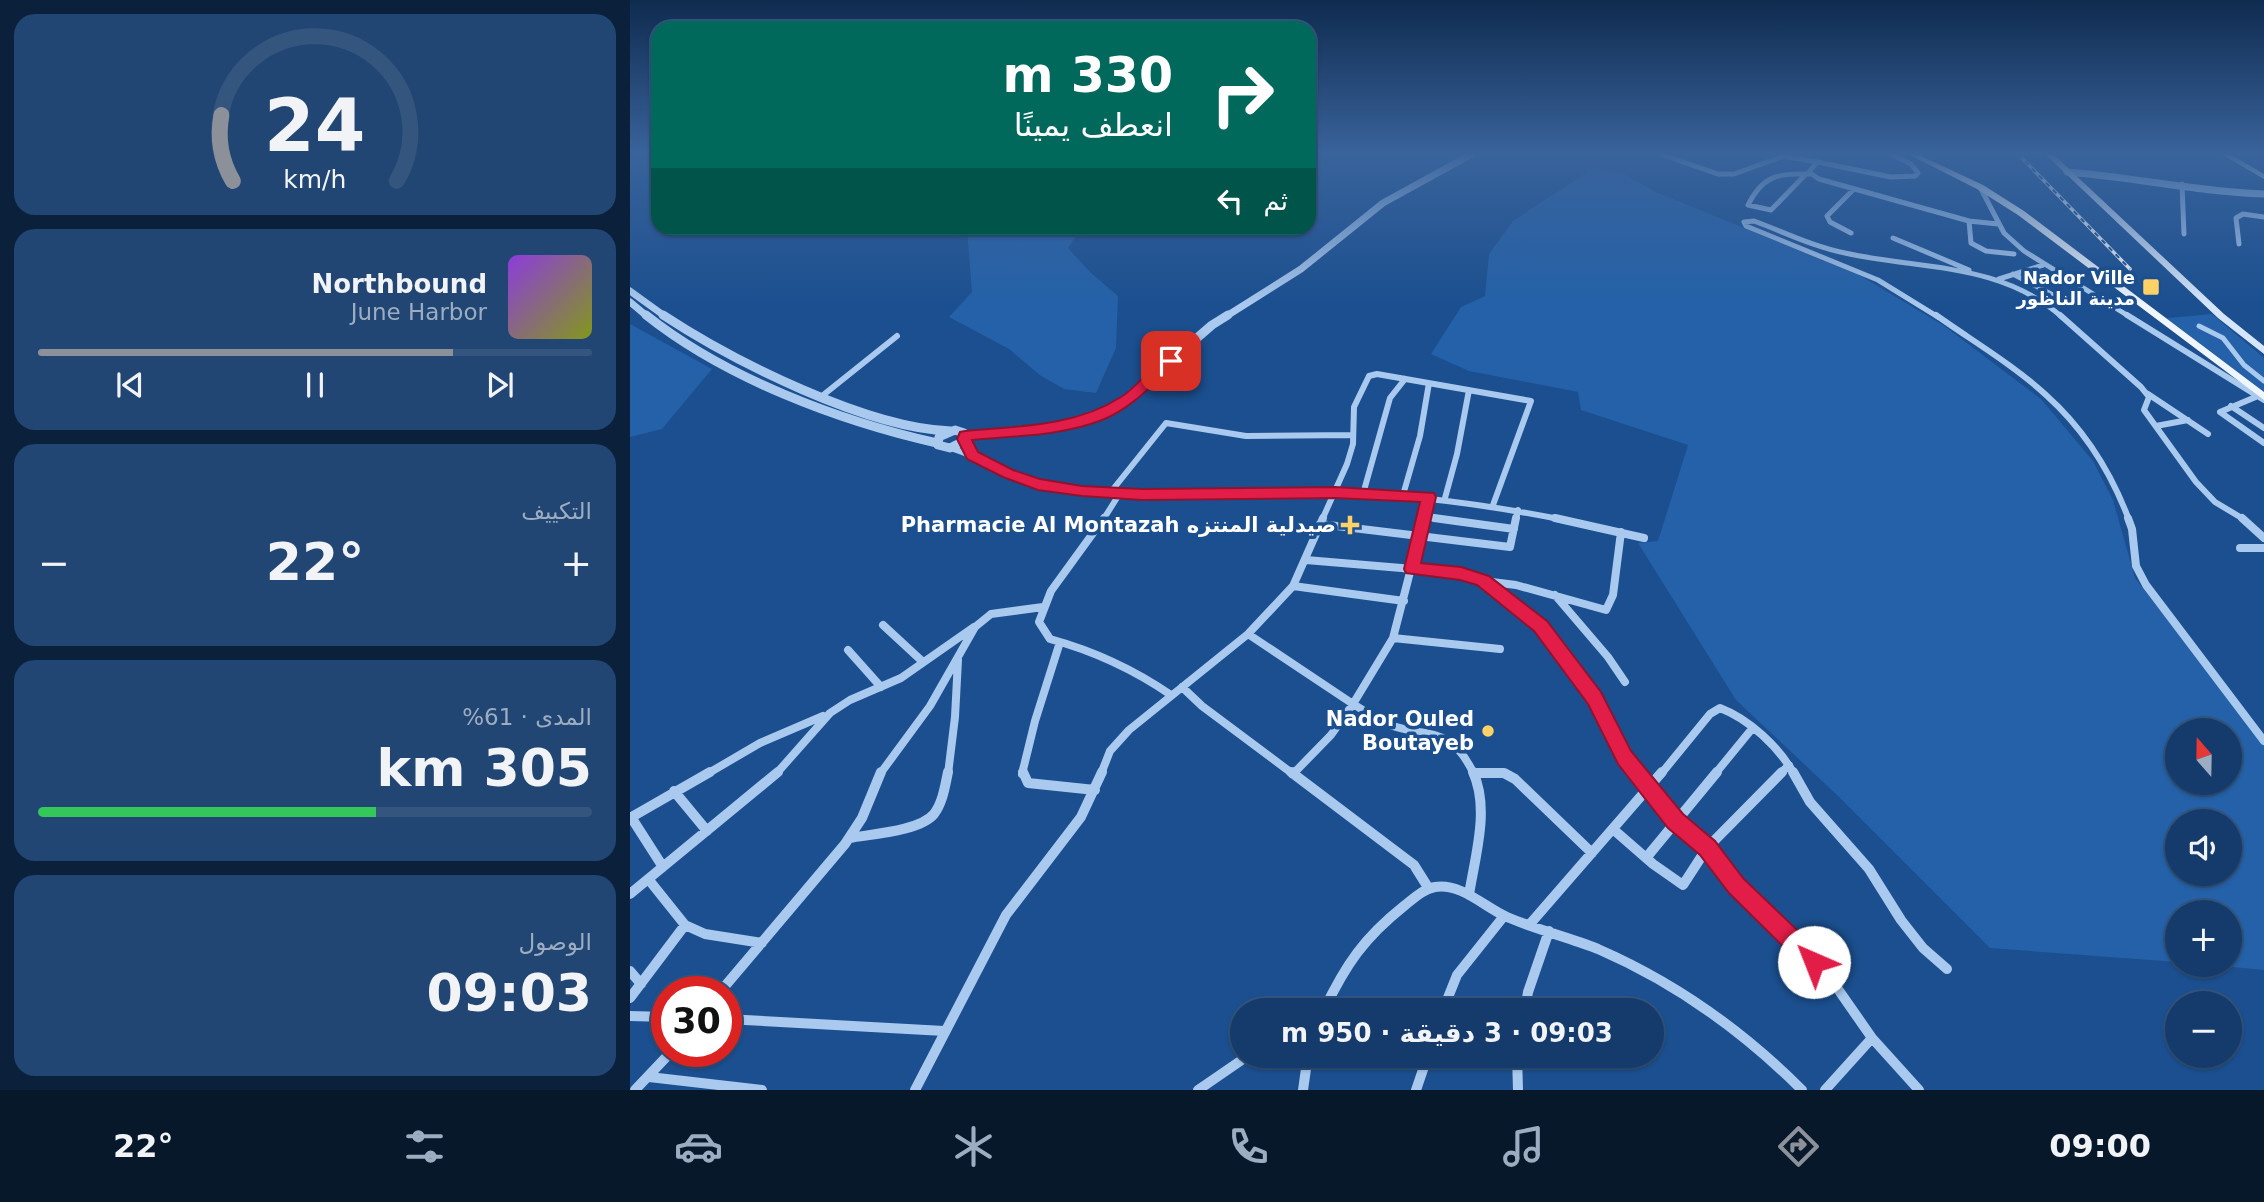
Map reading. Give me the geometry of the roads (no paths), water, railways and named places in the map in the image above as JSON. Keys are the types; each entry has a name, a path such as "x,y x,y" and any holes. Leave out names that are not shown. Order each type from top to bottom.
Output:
{"main road":[{"path":"2006,205 2045,231 2262,397"},
{"path":"2102,205 2221,316 2264,351"}],"street":[{"path":"937,443 939,437 1066,422 1118,400 1189,335 1301,262 1372,205"},
{"path":"630,291 687,331 733,355 822,396 914,429 960,434 1064,426 1098,417 1116,408 1212,325 1301,269 1381,205"},
{"path":"1748,205 1771,210 1776,205"},
{"path":"1838,205 1827,216 1830,222 1851,233"},
{"path":"1909,205 1969,221 1998,224"},
{"path":"1989,205 1998,224 2012,242 2043,265 2262,397"},
{"path":"2183,205 2184,234"},
{"path":"2239,244 2236,218 2243,214 2264,217"},
{"path":"2208,434 2148,394 2040,298 1998,279 1979,274 1852,255 1754,221 1744,222 1746,226 1849,267 1926,308 2032,383 2063,412 2104,464 2120,497 2132,529 2136,566 2146,585 2264,741"},
{"path":"1969,221 1970,243 1976,248 1985,252 2014,254"},
{"path":"1893,238 1979,274"},
{"path":"1998,279 2043,265"},
{"path":"2013,274 2067,303"},
{"path":"630,302 663,330 784,394 863,426 937,443 941,447 972,455 1038,484 1120,494 1335,493 1445,498 1518,510 1644,538"},
{"path":"2199,326 2228,342 2244,365 2264,382"},
{"path":"822,396 897,337"},
{"path":"721,362 733,355"},
{"path":"915,1090 1006,915 1059,849 1096,790 1110,751 1171,695 1248,634 1293,586 1350,453 1354,407 1369,376 1377,374 1531,401 1493,505"},
{"path":"1363,494 1390,398 1405,379"},
{"path":"1403,495 1420,436 1429,383"},
{"path":"1445,498 1463,430 1469,390"},
{"path":"2148,394 2149,400 2144,410 2196,482 2215,502 2245,520 2264,538"},
{"path":"2262,397 2220,412 2264,443"},
{"path":"2231,406 2264,428"},
{"path":"2156,426 2189,420"},
{"path":"1110,493 1157,430 1168,423 1246,436 1353,435"},
{"path":"950,448 960,434"},
{"path":"960,434 972,455"},
{"path":"1120,494 1075,556 1043,607 1040,627 1050,639 1090,650 1149,680 1171,695"},
{"path":"1293,774 1331,735 1393,638 1429,497"},
{"path":"1320,524 1510,547 1518,510"},
{"path":"1425,517 1514,529"},
{"path":"1306,559 1461,573 1483,581 1516,585 1554,595 1600,610 1609,608 1613,595 1620,532"},
{"path":"2240,548 2264,548"},
{"path":"1483,581 1548,633 1595,698 1625,758 1675,821 1707,848 1736,886 1833,982 1872,1038 1919,1090"},
{"path":"1293,586 1404,601"},
{"path":"1554,595 1608,657 1625,681"},
{"path":"663,867 631,817 760,743 830,713 850,700 881,687 923,662 991,614 1043,607"},
{"path":"883,625 923,662"},
{"path":"734,976 850,838 862,818 877,778 921,719 975,627"},
{"path":"1248,634 1385,724 1427,731 1454,742 1475,774 1482,804 1469,895"},
{"path":"1393,638 1500,649"},
{"path":"1060,642 1031,733 1022,775 1028,783 1096,790"},
{"path":"848,650 881,687"},
{"path":"850,838 922,821 939,808 949,761 958,693 958,660"},
{"path":"1182,687 1202,706 1241,732 1414,865 1429,889"},
{"path":"1530,924 1715,710 1726,709 1777,748 1810,802 1869,869 1923,948 1947,969"},
{"path":"630,894 778,772 830,713"},
{"path":"1646,858 1751,730"},
{"path":"1614,830 1683,885 1707,848 1789,765"},
{"path":"1475,774 1504,773 1516,779 1592,853"},
{"path":"674,791 707,831"},
{"path":"649,880 685,925 705,934 762,943"},
{"path":"1330,998 1357,946 1369,933 1429,889 1437,887 1469,895 1504,916 1549,931 1628,964 1738,1033 1795,1087"},
{"path":"1449,998 1457,975 1504,916"},
{"path":"630,998 685,925"},
{"path":"1527,998 1549,931"},
{"path":"630,971 641,984"},
{"path":"630,1016 651,1017"},
{"path":"742,1020 944,1031"},
{"path":"1825,1090 1872,1038"},
{"path":"635,1090 658,1067"},
{"path":"1198,1090 1230,1068"},
{"path":"1303,1090 1306,1068"},
{"path":"1416,1090 1423,1068"},
{"path":"1517,1068 1518,1090"},
{"path":"649,1077 762,1090"}],"railway":[{"path":"2068,205 2130,269"}],"place":[{"name":"Nador Ville مدينة الناظور","path":"2151,287"},
{"name":"Pharmacie Al Montazah صيدلية المنتزه","path":"1350,525"},
{"name":"Nador Ouled Boutayeb","path":"1488,731"}]}
